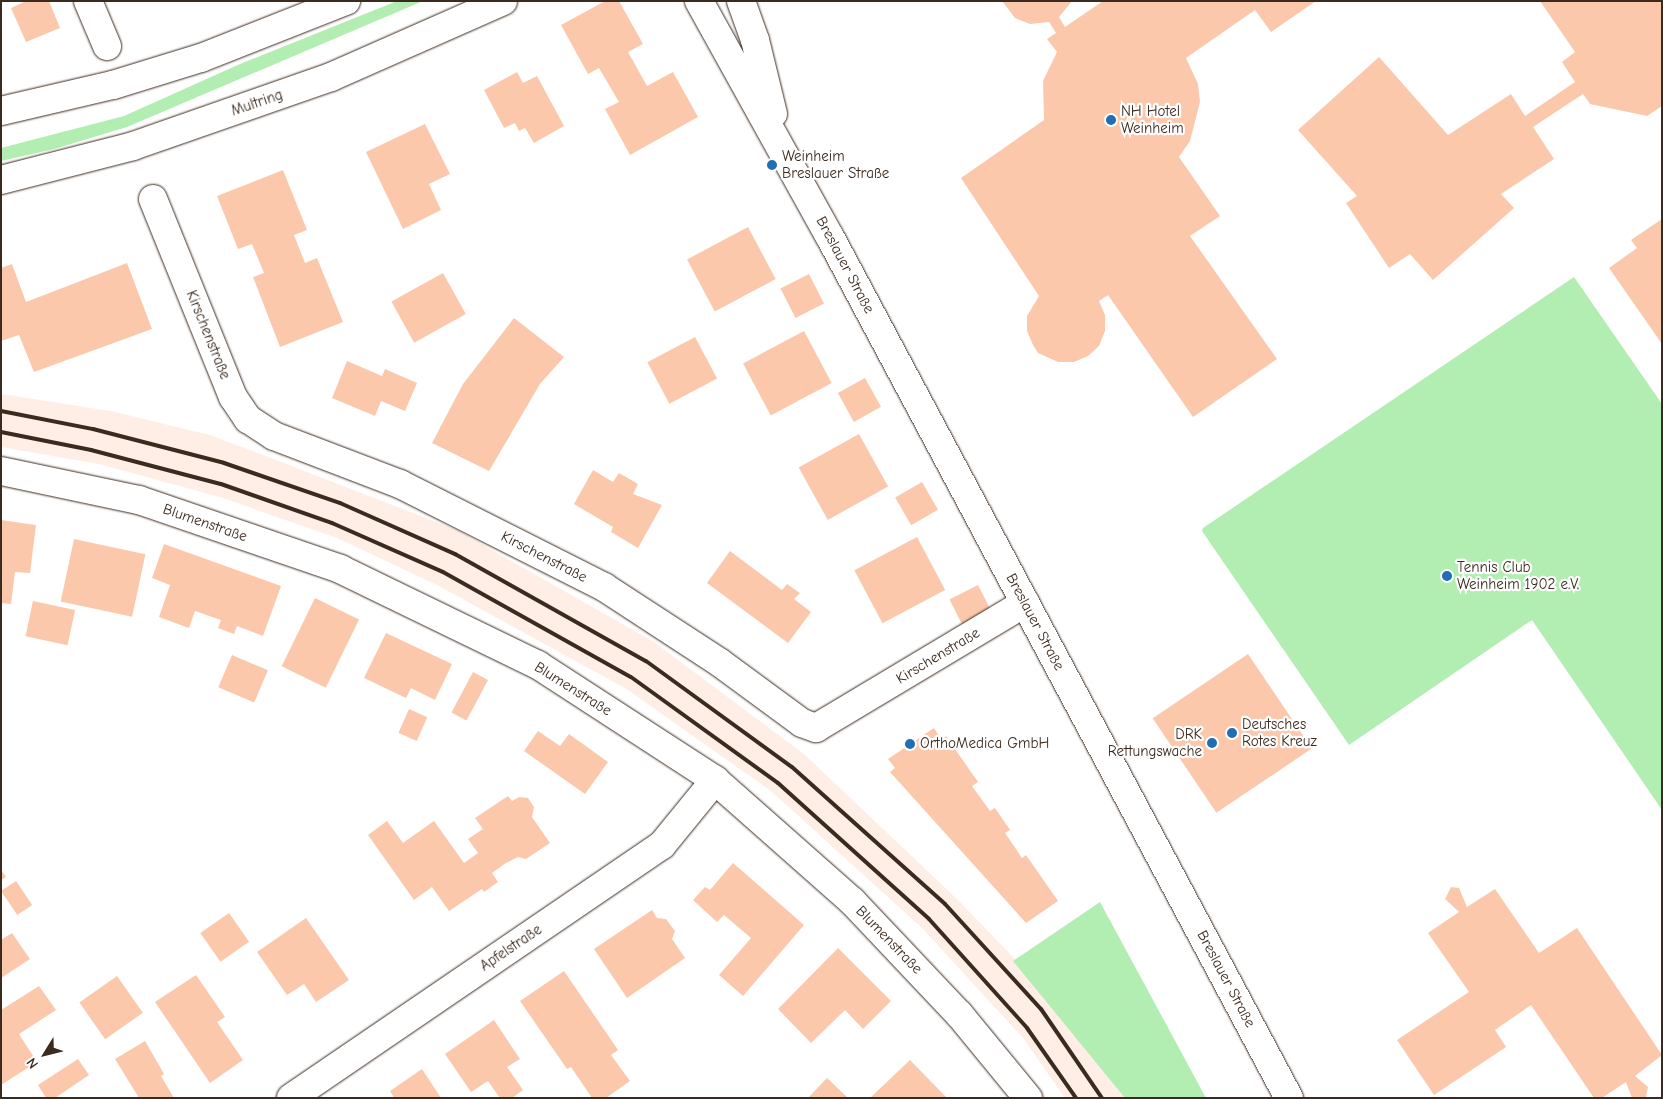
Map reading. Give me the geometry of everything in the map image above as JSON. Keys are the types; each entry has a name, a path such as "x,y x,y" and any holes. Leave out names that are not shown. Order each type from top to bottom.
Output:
{"street":[{"path":"88,1 107,46"},
{"path":"1,111 113,85 201,58 346,1"},
{"name":"Multring","path":"1,180 133,146 331,77 503,1"},
{"name":"Breslauer Straße","path":"699,1 780,147 1289,1098"},
{"name":"Breslauer Straße","path":"740,1 755,40 780,147"},
{"name":"Kirschenstraße","path":"153,199 232,397 248,419 274,436 400,484 604,587 719,662 802,724 816,728 1025,603"},
{"name":"Blumenstraße","path":"1,471 139,500 340,569 538,665 715,780 852,901 959,1014 1028,1098"},
{"name":"Apfelstraße","path":"291,1098 662,845 715,780"}],"shaded area":[{"path":"1,394 111,411 210,435 250,450 457,530 654,642 804,754 958,900 1014,958 1126,1098 1065,1098 1023,1038 922,928 771,791 625,688 437,585 337,538 220,497 99,464 1,447"}],"green space":[{"path":"397,1 423,1 127,127 54,149 1,161 1,148 124,116 240,64"},
{"name":"Tennis Club Weinheim 1902 e.V.","path":"1574,277 1662,404 1662,810 1532,620 1349,745 1202,531 1203,528"},
{"path":"1100,902 1206,1098 1125,1098 1013,961"}],"building":[{"path":"26,1 49,1 60,28 26,42 11,8"},
{"path":"605,1 619,1 643,44 628,52 647,86 673,72 698,117 630,155 605,109 619,102 599,68 588,74 561,25"},
{"path":"1002,1 1072,1 1059,17 1065,27 1103,1 1316,1 1271,32 1255,10 1186,58 1198,84 1200,102 1190,141 1179,157 1220,216 1190,236 1277,359 1193,417 1108,295 1099,301 1105,315 1105,331 1099,346 1088,356 1074,362 1058,362 1038,353 1033,345 1027,331 1027,316 1039,296 961,178 1044,120 1043,81 1057,52 1047,39 1056,33 1049,22 1030,24 1015,18"},
{"path":"1540,1 1662,1 1662,106 1647,116 1590,104 1583,94 1533,127 1554,159 1501,194 1514,208 1433,280 1410,254 1389,268 1346,203 1357,196 1298,130 1379,57 1448,135 1511,94 1525,116 1575,82 1562,62 1575,52"},
{"path":"517,72 523,83 537,76 564,126 534,143 525,128 519,131 515,123 504,128 484,90"},
{"path":"425,124 450,174 429,184 441,210 403,229 366,152"},
{"path":"283,170 307,230 294,235 305,263 317,258 343,322 280,347 253,277 264,273 252,244 238,249 217,196"},
{"path":"1662,219 1662,344 1609,268 1637,248 1631,240"},
{"path":"748,227 776,279 715,311 687,259"},
{"path":"127,263 152,329 34,372 19,335 1,341 1,268 12,264 26,302"},
{"path":"443,273 466,314 414,343 391,302"},
{"path":"809,274 824,303 795,318 780,289"},
{"path":"514,318 564,357 540,384 489,471 432,443 463,384"},
{"path":"804,331 832,383 771,415 743,363"},
{"path":"695,337 717,378 669,404 647,362"},
{"path":"347,361 382,376 385,369 417,383 405,411 381,401 375,416 332,398"},
{"path":"865,378 881,407 854,422 838,393"},
{"path":"859,434 888,486 828,520 799,467"},
{"path":"593,470 613,482 619,473 638,484 633,494 662,505 638,548 611,532 613,527 574,504"},
{"path":"922,482 938,510 911,525 895,498"},
{"path":"1,520 36,525 30,573 15,572 11,604 1,603"},
{"path":"917,537 945,590 882,623 854,570"},
{"path":"74,539 145,554 132,617 61,602"},
{"path":"164,544 281,586 263,636 237,626 234,634 218,628 221,620 195,611 189,628 159,617 170,585 152,578"},
{"path":"730,551 782,590 787,584 800,593 794,599 811,612 788,643 707,583"},
{"path":"978,585 993,614 964,629 949,600"},
{"path":"315,598 359,619 326,688 282,666"},
{"path":"33,601 75,610 68,645 26,636"},
{"path":"386,633 452,664 435,700 411,688 406,698 364,678"},
{"name":"Deutsches Rotes Kreuz","path":"1248,654 1312,749 1216,813 1153,718"},
{"path":"232,655 268,670 254,702 218,687"},
{"path":"473,672 488,680 466,721 451,713"},
{"path":"409,709 427,717 417,741 398,733"},
{"path":"934,728 941,739 946,736 978,782 972,786 990,811 995,808 1010,830 1005,833 1022,858 1026,855 1058,901 1026,923 890,772 895,768 888,759"},
{"path":"538,731 560,746 569,734 608,762 585,794 524,751"},
{"path":"508,796 512,801 519,797 528,798 534,807 532,817 550,843 526,859 518,857 506,863 492,873 498,882 484,892 482,889 449,911 432,887 414,900 368,835 387,821 403,843 434,821 464,863 478,853 468,839 483,829 475,818"},
{"path":"733,863 804,925 743,996 719,975 751,938 724,915 717,922 693,900 705,887 710,890"},
{"path":"1,870 6,877 1,880"},
{"path":"16,881 32,905 17,915 1,891"},
{"path":"1451,887 1459,888 1467,907 1495,889 1539,953 1577,928 1662,1055 1635,1076 1648,1087 1646,1097 1632,1098 1626,1082 1602,1098 1594,1098 1531,1005 1495,1030 1506,1047 1434,1095 1397,1040 1469,992 1428,933 1459,912 1445,899"},
{"path":"652,910 657,918 666,919 675,931 672,939 685,958 627,998 594,949"},
{"path":"229,913 249,942 220,962 200,933"},
{"path":"306,918 349,980 316,1002 304,984 287,995 257,952"},
{"path":"12,933 30,959 1,978 1,940"},
{"path":"838,948 891,1001 863,1029 845,1010 811,1043 778,1009"},
{"path":"564,971 618,1050 611,1055 630,1081 606,1098 592,1098 571,1067 567,1069 520,1001"},
{"path":"196,975 225,1017 217,1022 243,1060 210,1083 155,1002"},
{"path":"117,976 143,1013 105,1039 79,1002"},
{"path":"39,986 56,1010 19,1034 37,1062 1,1085 1,1010"},
{"path":"494,1020 520,1059 507,1067 523,1090 512,1098 500,1098 488,1081 471,1092 445,1054"},
{"path":"145,1041 164,1074 161,1076 174,1098 139,1098 115,1059"},
{"path":"78,1059 89,1075 55,1098 46,1098 38,1085"},
{"path":"910,1060 947,1098 870,1098"},
{"path":"422,1069 441,1098 394,1098 390,1091"},
{"path":"827,1078 847,1097 808,1098"}],"railway":[{"path":"1,411 93,429 224,463 340,503 455,554 646,661 792,767 945,904 1041,1009 1102,1098"},
{"path":"1,432 91,450 221,484 332,523 443,572 631,677 778,783 929,919 1027,1028 1076,1098"}],"place":[{"name":"NH Hotel Weinheim","path":"1111,120"},
{"name":"Weinheim Breslauer Straße","path":"772,165"},
{"name":"Tennis Club Weinheim 1902 e.V.","path":"1447,576"},
{"name":"Deutsches Rotes Kreuz","path":"1232,733"},
{"name":"DRK Rettungswache","path":"1212,743"},
{"name":"OrthoMedica GmbH","path":"910,744"}]}
